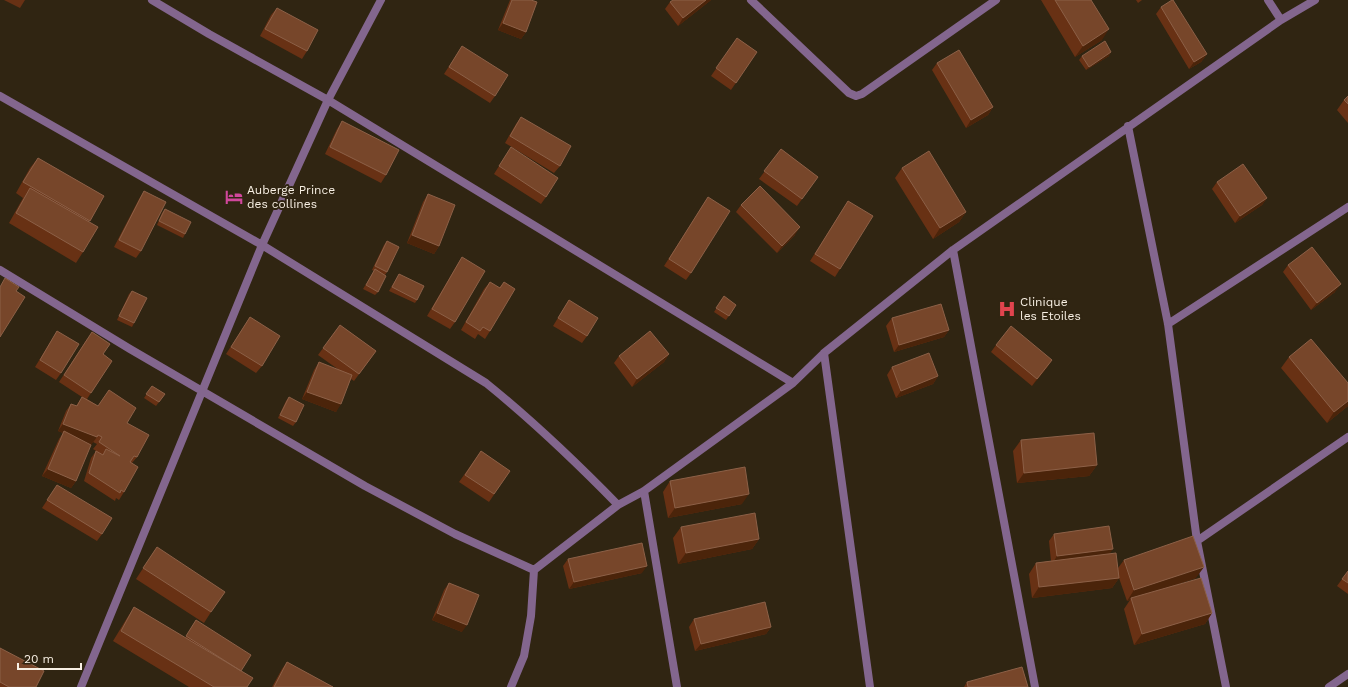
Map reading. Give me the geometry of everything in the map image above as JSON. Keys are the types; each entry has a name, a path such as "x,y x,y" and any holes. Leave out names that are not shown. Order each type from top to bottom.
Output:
{"street":[{"path":"152,0 209,34 328,100 792,383"},
{"path":"81,687 262,246 328,100 381,0"},
{"path":"751,0 848,93 856,96 862,94 996,0"},
{"path":"1268,0 1280,20"},
{"path":"511,687 524,656 531,616 534,570 618,506 644,491 792,383 824,353 953,250 1280,20 1315,0"},
{"path":"0,96 262,246 486,383 517,408 564,451 618,506"},
{"path":"1128,126 1168,324 1197,541 1226,687"},
{"path":"1168,324 1348,207"},
{"path":"953,250 1035,687"},
{"path":"0,270 365,486 454,534 534,570"},
{"path":"824,353 870,687"},
{"path":"1197,541 1348,437"},
{"path":"644,491 677,687"},
{"path":"1329,687 1348,674"}],"building":[{"path":"512,0 531,0 537,2 526,32 503,23"},
{"path":"673,0 706,0 683,18 670,2"},
{"path":"1055,0 1091,0 1109,29 1083,46"},
{"path":"1172,0 1207,54 1194,62 1161,7"},
{"path":"277,8 318,30 307,51 265,29"},
{"path":"737,38 757,52 736,83 716,68"},
{"path":"1105,41 1111,52 1089,67 1082,56"},
{"path":"462,46 508,75 495,96 449,67"},
{"path":"959,50 993,107 971,120 937,63"},
{"path":"1348,96 1348,104 1344,100"},
{"path":"521,117 571,146 560,166 510,136"},
{"path":"342,121 399,150 386,175 330,147"},
{"path":"511,147 558,178 546,197 499,166"},
{"path":"781,149 818,177 802,199 764,171"},
{"path":"929,151 966,212 940,228 902,168"},
{"path":"38,158 104,196 90,221 23,182"},
{"path":"1243,164 1267,198 1240,216 1217,182"},
{"path":"760,186 800,227 782,246 741,205"},
{"path":"30,188 98,227 83,252 16,213"},
{"path":"144,191 166,202 141,251 119,240"},
{"path":"428,194 455,205 439,246 412,235"},
{"path":"708,197 730,211 691,273 669,259"},
{"path":"848,201 873,216 840,269 815,254"},
{"path":"165,209 191,222 185,234 159,221"},
{"path":"387,241 399,247 387,272 375,266"},
{"path":"1312,247 1341,284 1317,303 1288,265"},
{"path":"462,257 485,271 455,322 432,309"},
{"path":"375,269 386,276 378,292 366,285"},
{"path":"399,274 424,286 417,300 392,287"},
{"path":"5,278 19,287 16,291 25,297 0,337 0,287"},
{"path":"490,282 500,288 504,282 515,289 490,331 483,327 480,331 466,322"},
{"path":"132,291 147,298 134,323 119,316"},
{"path":"724,296 736,305 729,316 716,308"},
{"path":"569,300 598,318 587,336 558,318"},
{"path":"941,304 949,330 899,345 892,318"},
{"path":"250,317 280,336 262,366 231,347"},
{"path":"340,325 376,351 359,374 323,348"},
{"path":"1011,326 1052,360 1037,379 996,345"},
{"path":"57,331 79,344 61,373 40,360"},
{"path":"650,331 669,354 637,379 619,356"},
{"path":"92,332 110,344 103,354 112,361 91,393 64,375"},
{"path":"1311,339 1348,383 1348,401 1334,412 1289,357"},
{"path":"929,353 938,376 901,391 892,367"},
{"path":"319,362 352,375 341,404 307,392"},
{"path":"152,386 165,394 159,402 146,394"},
{"path":"109,390 136,408 127,423 149,435 137,457 134,456 130,462 138,467 124,492 121,490 120,493 89,473 96,451 103,455 106,449 120,456 99,442 102,437 98,435 97,437 63,424 71,404 77,406 82,397 98,406"},
{"path":"289,397 304,405 296,422 280,415"},
{"path":"64,431 91,445 76,481 48,469"},
{"path":"1094,433 1097,465 1024,473 1021,440"},
{"path":"481,451 510,471 494,494 465,475"},
{"path":"745,467 749,494 675,508 670,481"},
{"path":"57,485 112,518 102,534 47,500"},
{"path":"755,513 759,539 686,553 681,527"},
{"path":"1109,526 1113,549 1057,556 1054,534"},
{"path":"1193,536 1204,567 1134,590 1124,560"},
{"path":"642,543 647,566 574,582 568,559"},
{"path":"157,547 225,592 211,612 143,568"},
{"path":"1116,553 1119,578 1039,587 1036,563"},
{"path":"1348,571 1348,583 1342,579"},
{"path":"1201,578 1212,613 1142,634 1131,598"},
{"path":"449,583 479,595 467,625 437,613"},
{"path":"765,602 771,627 701,644 694,619"},
{"path":"134,607 253,678 247,687 214,687 121,631"},
{"path":"196,620 251,655 241,671 186,636"},
{"path":"0,648 44,671 36,687 9,687 0,682"},
{"path":"287,662 333,687 274,687"},
{"path":"1022,667 1028,687 968,687 967,682"}],"place":[{"name":"Auberge Prince des collines","path":"234,197"},
{"name":"Clinique les Etoiles","path":"1007,309"}]}
